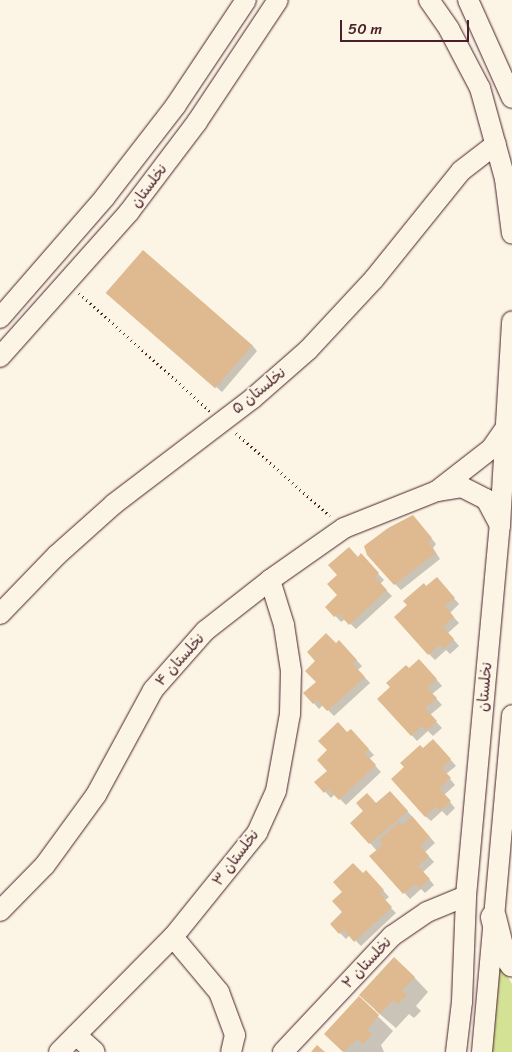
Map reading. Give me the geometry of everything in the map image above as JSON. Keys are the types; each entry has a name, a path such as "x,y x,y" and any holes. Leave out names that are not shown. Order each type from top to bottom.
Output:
{"main road":[{"path":"493,917 501,948 512,964"}],"street":[{"name":"نخلستان","path":"0,318 105,197 176,105 246,0"},
{"name":"نخلستان","path":"0,357 129,212 191,130 278,0"},
{"path":"429,0 450,29 480,88 505,179 512,234"},
{"path":"468,0 512,98"},
{"name":"نخلستان ۵","path":"0,614 57,555 114,504 221,420 252,399 308,350 374,279 461,171 496,144"},
{"name":"نخلستان","path":"456,1052 462,1002 466,896 508,429 512,321"},
{"path":"437,491 491,448 508,429"},
{"path":"437,491 462,487 486,499 500,525"},
{"name":"نخلستان ۴","path":"0,911 45,865 96,795 153,690 205,631 270,580 344,528 437,491"},
{"name":"نخلستان ۳","path":"59,1052 173,937 257,834 276,791 289,722 291,671 284,625 270,580"},
{"name":"نخلستان","path":"482,1052 512,715"},
{"name":"نخلستان ۲","path":"283,1052 392,936 427,912 466,896"},
{"path":"173,937 219,992 235,1035 231,1052"},
{"path":"76,1035 94,1052"}],"path":[{"path":"67,283 344,528"}],"green space":[{"path":"498,960 512,984 512,1052 489,1052"}],"building":[{"path":"143,250 252,345 215,388 106,293"},
{"path":"413,515 432,538 428,542 436,553 394,585 367,555 364,546 388,528"},
{"path":"349,547 358,557 361,553 379,573 375,577 387,590 349,625 339,614 334,617 325,607 337,595 327,584 337,575 328,565"},
{"path":"437,577 455,598 445,606 454,617 443,627 454,639 443,649 440,645 428,655 394,617 407,605 403,601 424,583 426,586"},
{"path":"326,633 336,643 339,640 357,660 353,664 365,677 327,711 317,700 313,704 303,693 316,682 305,671 315,661 307,652"},
{"path":"419,659 437,679 427,688 437,698 425,708 437,721 426,731 422,726 411,736 377,699 390,687 386,683 406,665 409,668"},
{"path":"338,722 347,732 351,729 369,749 365,753 376,765 339,800 328,789 324,793 314,782 327,771 317,760 327,750 318,741"},
{"path":"433,739 451,759 442,768 451,778 439,788 451,801 440,811 436,806 425,817 391,779 404,767 400,763 420,745 423,748"},
{"path":"390,791 408,811 369,844 350,823 363,811 356,803 367,793 376,803"},
{"path":"412,816 430,837 420,846 429,856 418,866 430,879 419,888 415,884 403,894 369,856 383,845 379,840 399,822 402,826"},
{"path":"353,863 363,873 366,870 384,890 380,894 392,907 354,942 344,930 339,934 330,924 342,912 332,901 342,892 333,882"},
{"path":"394,957 415,977 402,991 407,995 398,1004 393,1000 380,1014 359,995"},
{"path":"359,996 379,1015 367,1030 372,1034 363,1044 358,1039 343,1052 324,1034"},
{"path":"317,1045 325,1052 311,1052"}]}
